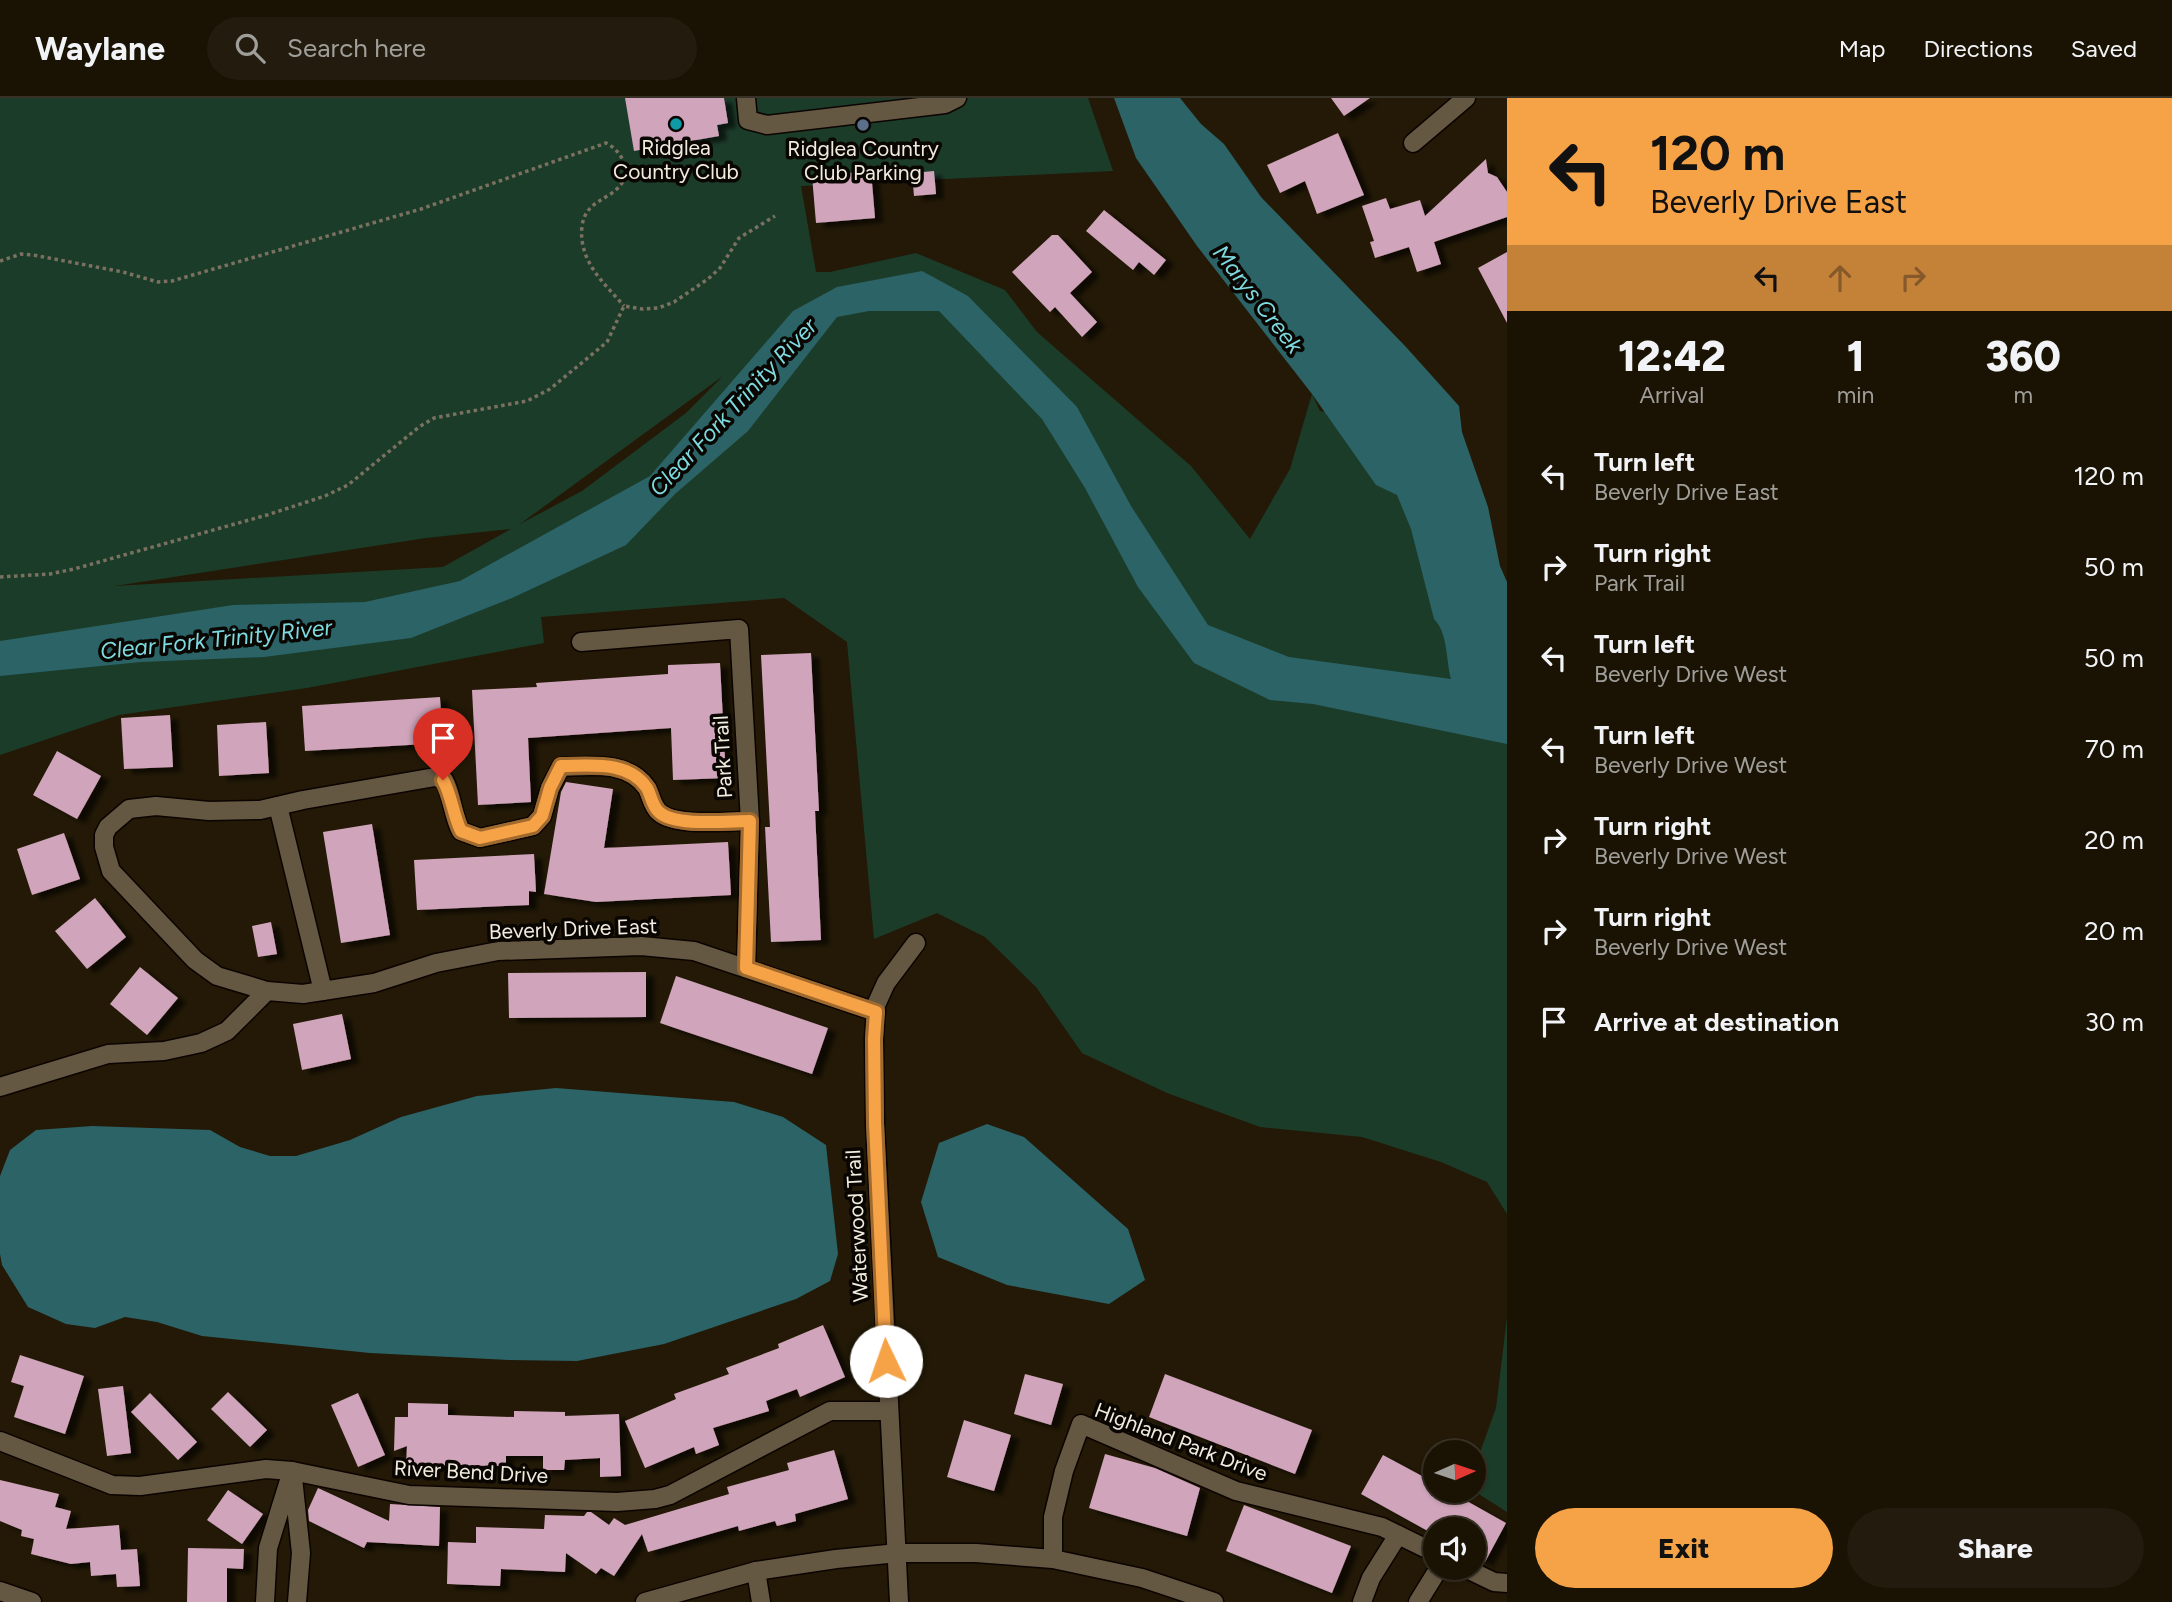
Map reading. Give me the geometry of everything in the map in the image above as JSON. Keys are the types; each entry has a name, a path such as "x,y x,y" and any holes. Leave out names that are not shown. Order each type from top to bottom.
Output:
{"street":[{"path":"746,98 748,120 767,125 945,104 957,98"},
{"path":"1413,143 1466,98"},
{"name":"Park Trail","path":"581,642 739,629 750,821 746,968"},
{"name":"Beverly Drive East","path":"750,821 688,821 671,818 658,812 647,789 638,778 614,766 561,766 550,788 542,816 533,826 480,838 461,831 455,820 449,791 443,780 435,777 260,810 209,811 156,806 129,809 108,827 104,835 104,847 111,871 195,960 217,976 267,991 303,994 374,983 436,963 498,951 641,946 694,951 876,1012"},
{"path":"278,806 323,991"},
{"name":"Waterwood Trail","path":"899,1602 882,1286 874,1039 876,1012 886,983 916,943"},
{"path":"0,1087 108,1054 164,1051 201,1043 227,1031 267,991"},
{"name":"River Bend Drive","path":"0,1441 112,1485 140,1486 266,1469 292,1471 409,1495 617,1502 670,1495 830,1411 888,1411"},
{"name":"Highland Park Drive","path":"1053,1559 1053,1517 1064,1471 1081,1424 1236,1491 1382,1527 1423,1547"},
{"path":"265,1602 268,1548 292,1471"},
{"path":"292,1471 300,1553 298,1602"},
{"path":"1362,1602 1371,1578 1398,1535"},
{"path":"645,1602 756,1571 836,1559 898,1553 976,1553 1053,1559 1142,1578 1214,1602"},
{"path":"756,1571 761,1602"},
{"path":"1486,1578 1507,1583"},
{"path":"1418,1602 1432,1580"},
{"path":"0,1591 32,1602"}],"path":[{"path":"0,261 22,254 33,255 123,272 158,282 172,281 411,212 606,143 614,147 622,158 626,171 622,183 586,212 582,226 585,256 593,271 624,306 658,308 674,302 708,279 720,268 739,238 775,216"},
{"path":"0,577 50,574 74,569 326,496 348,485 419,427 434,418 527,401 550,389 607,342 624,306"}],"green space":[{"path":"0,98 1088,98 1113,171 801,186 816,272 830,272 916,253 1005,290 1037,332 1191,466 1250,539 1290,469 1312,394 1320,411 1365,419 1507,646 1507,1214 1487,1182 1441,1162 1362,1137 1260,1127 1167,1093 1082,1053 1036,987 985,937 937,913 874,939 847,642 784,598 541,617 544,643 307,688 119,715 0,755","holes":["723,376 686,413 582,491 520,524","511,529 443,567 115,586 426,538"]},
{"path":"1507,1317 1507,1512 1486,1499 1484,1440 1496,1408"}],"water":[{"path":"1114,98 1180,98 1201,124 1224,144 1261,197 1406,347 1459,406 1462,432 1488,507 1500,566 1507,582 1507,744 1313,704 1270,700 1194,663 1138,587 1085,488 1042,419 939,311 869,311 837,317 748,431 675,494 626,545 512,598 411,638 264,657 141,662 0,676 0,641 233,605 365,602 460,581 650,476 793,311 837,287 922,271 968,296 1077,407 1131,506 1208,625 1289,657 1451,679 1442,632 1434,619 1411,529 1397,495 1376,485 1312,394 1197,246 1136,158"},
{"path":"556,1088 734,1102 783,1117 826,1145 838,1254 830,1281 796,1299 664,1344 577,1361 509,1360 370,1353 202,1336 157,1322 125,1317 95,1328 66,1324 28,1307 2,1265 0,1176 10,1150 36,1130 92,1126 210,1130 240,1147 270,1156 296,1156 350,1140 401,1117 477,1096"},
{"path":"987,1124 1024,1137 1128,1229 1145,1280 1109,1304 1007,1285 938,1257 921,1202 939,1143"}],"building":[{"name":"Ridglea Country Club","path":"625,98 724,98 728,123 717,125 719,136 634,151"},
{"path":"1331,98 1370,98 1344,116"},
{"path":"1338,133 1364,195 1317,214 1305,181 1280,193 1267,165"},
{"path":"1486,159 1488,173 1497,177 1507,192 1507,217 1434,242 1441,264 1417,272 1409,247 1375,258 1370,242 1374,241 1362,206 1386,198 1390,209 1420,200 1425,216"},
{"path":"871,171 875,218 816,223 812,176"},
{"path":"934,171 936,194 914,196 912,173"},
{"path":"1104,210 1166,260 1154,275 1139,262 1133,270 1086,231"},
{"path":"1052,235 1058,235 1092,272 1070,293 1097,322 1082,337 1055,307 1050,312 1012,272"},
{"path":"1507,252 1507,323 1478,268"},
{"path":"811,653 819,811 815,811 821,940 771,942 765,827 770,827 761,655"},
{"path":"720,663 726,778 673,780 671,728 528,738 531,802 478,805 472,690 537,687 536,683 668,674 668,665"},
{"path":"440,697 443,743 305,751 302,706"},
{"path":"170,715 173,767 124,769 121,718"},
{"path":"266,722 269,773 219,776 217,725"},
{"path":"57,751 101,776 77,819 33,795"},
{"path":"566,782 613,789 604,848 728,842 731,895 596,902 544,894 561,792"},
{"path":"372,824 390,935 341,943 323,832"},
{"path":"64,833 80,879 32,895 17,849"},
{"path":"534,854 536,892 529,891 529,905 417,910 414,860"},
{"path":"95,898 126,937 87,969 55,931"},
{"path":"271,922 277,954 258,957 252,926"},
{"path":"140,967 178,998 147,1035 110,1004"},
{"path":"646,972 646,1017 509,1018 508,973"},
{"path":"676,976 828,1028 812,1074 660,1023"},
{"path":"342,1014 351,1059 302,1070 293,1024"},
{"path":"823,1325 845,1377 800,1397 797,1389 766,1401 769,1411 713,1428 719,1445 696,1454 694,1447 645,1468 625,1421 676,1399 674,1394 729,1374 726,1368 779,1348 778,1344"},
{"path":"20,1355 84,1376 65,1434 14,1417 24,1386 11,1382"},
{"path":"1025,1374 1063,1384 1051,1425 1014,1414"},
{"path":"1165,1374 1312,1430 1295,1474 1149,1417"},
{"path":"123,1386 131,1453 107,1456 98,1389"},
{"path":"228,1392 267,1430 250,1447 211,1409"},
{"path":"150,1393 197,1442 178,1460 131,1412"},
{"path":"358,1393 385,1455 358,1467 331,1405"},
{"path":"408,1403 448,1404 448,1415 514,1417 514,1411 565,1412 565,1416 619,1414 621,1476 600,1477 600,1458 565,1460 564,1470 543,1470 543,1456 506,1456 506,1466 406,1465 407,1446 394,1451 395,1417 408,1417"},
{"path":"964,1420 1011,1435 994,1491 947,1477"},
{"path":"834,1450 848,1499 795,1514 796,1521 777,1526 775,1521 739,1531 738,1526 648,1552 642,1534 614,1576 601,1568 596,1574 566,1553 565,1572 501,1569 500,1586 447,1584 448,1542 476,1543 476,1527 544,1529 545,1515 584,1516 587,1512 609,1525 614,1518 625,1525 729,1494 727,1487 789,1470 787,1463"},
{"path":"1105,1454 1155,1468 1200,1488 1187,1536 1089,1508"},
{"path":"1383,1455 1423,1477 1423,1503 1470,1503 1506,1523 1486,1560 1486,1517 1423,1517 1423,1528 1361,1494"},
{"path":"0,1480 59,1494 55,1507 71,1511 66,1529 119,1525 121,1550 137,1549 140,1586 117,1587 116,1574 91,1576 90,1562 71,1564 31,1554 34,1539 21,1536 22,1530 0,1521"},
{"path":"318,1488 389,1521 390,1504 440,1507 439,1546 367,1542 364,1548 309,1521 308,1510"},
{"path":"228,1490 263,1514 242,1544 207,1520"},
{"path":"1244,1505 1351,1546 1332,1593 1226,1551"},
{"path":"188,1548 244,1549 243,1569 227,1568 227,1602 187,1602"}],"place":[{"name":"Ridglea Country Club","path":"676,124"},
{"name":"Ridglea Country Club Parking","path":"863,125"}],"route":[{"path":"443,780 461,831 480,838 533,826 542,816 550,788 561,766 614,766 638,778 647,789 658,812 671,818 688,821 750,821 746,968 876,1012 875,1123 886,1361"}],"water label":[{"name":"Marys Creek","path":"1258,299"},
{"name":"Clear Fork Trinity River","path":"733,407"},
{"name":"Clear Fork Trinity River","path":"216,639"}]}
